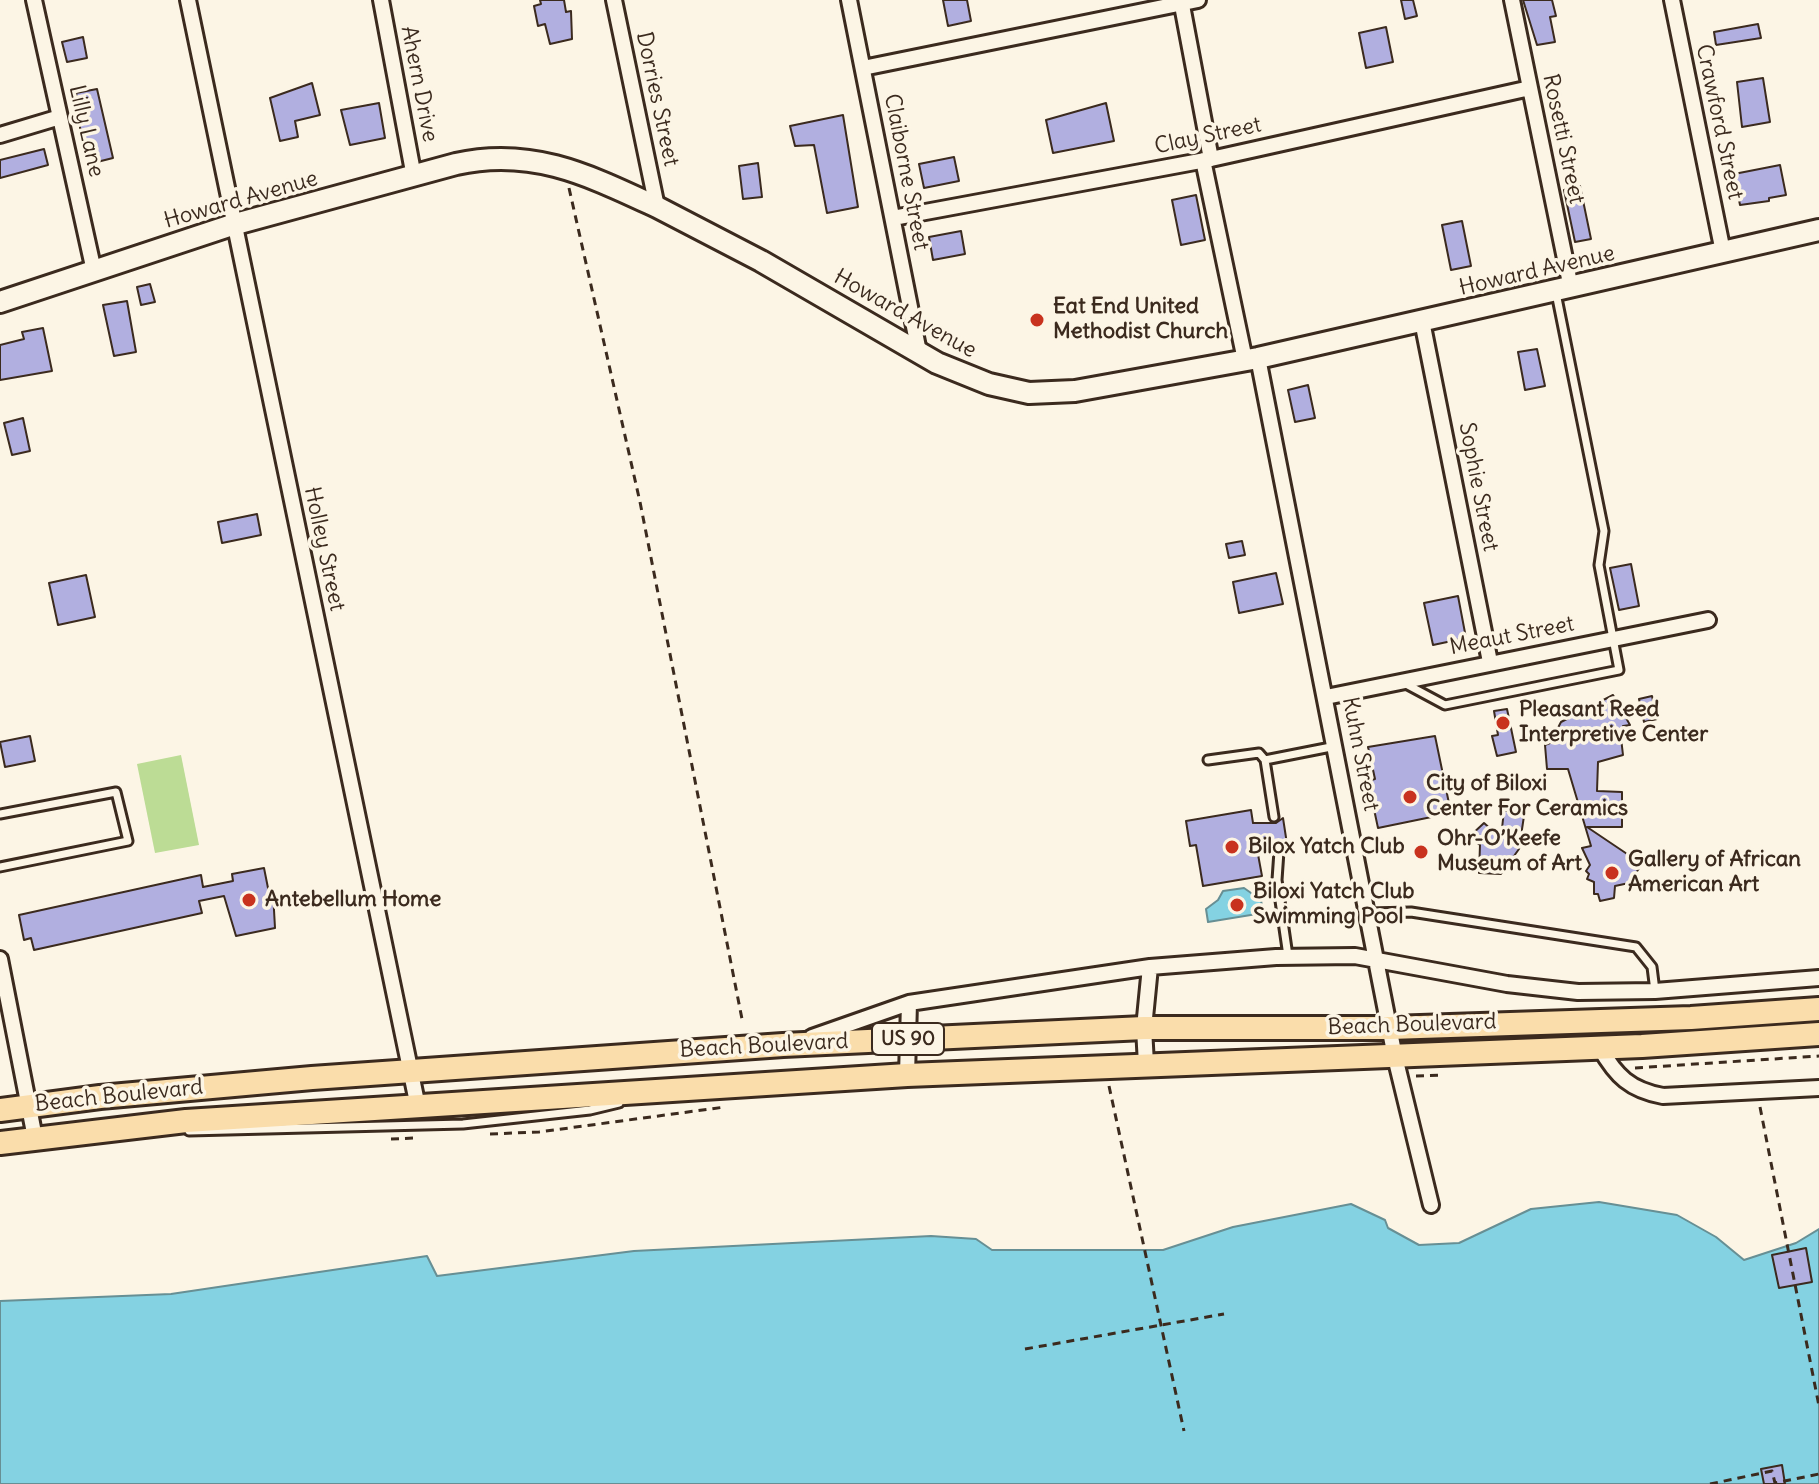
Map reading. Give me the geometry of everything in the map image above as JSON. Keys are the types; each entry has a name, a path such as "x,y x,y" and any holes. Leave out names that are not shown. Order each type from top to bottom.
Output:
{"main road":[{"name":"Howard Avenue","path":"0,302 232,225 487,158 520,157 564,168 657,207 761,261 967,377 1029,393 1075,391 1252,359 1819,230"},
{"name":"Beach Boulevard","path":"0,1110 297,1079 783,1045 1144,1028 1390,1028 1691,1018 1819,1009"},
{"name":"Beach Boulevard","path":"0,1143 103,1129 907,1075 1146,1064 1398,1067 1600,1048 1819,1034"}],"street":[{"name":"Lilly Lane","path":"34,0 94,271"},
{"name":"Holley Street","path":"188,0 232,225 418,1107"},
{"name":"Ahern Drive","path":"381,0 414,177"},
{"name":"Dorries Street","path":"614,0 657,207"},
{"name":"Claiborne Street","path":"849,0 919,352"},
{"path":"863,68 1198,0"},
{"name":"Rosetti Street","path":"1512,0 1564,290"},
{"name":"Crawford Street","path":"1672,0 1723,252"},
{"name":"Kuhn Street","path":"1181,2 1207,160 1326,697 1398,1067 1431,1205"},
{"name":"Clay Street","path":"893,218 1207,160 1530,88"},
{"path":"0,135 60,117"},
{"name":"Sophie Street","path":"1422,321 1490,662"},
{"name":"Meaut Street","path":"1326,697 1708,620"},
{"path":"783,1045 909,1003 1150,967 1288,956 1331,955 1377,960 1507,984 1578,992 1655,991 1819,978"},
{"path":"0,959 35,1138"},
{"path":"1146,1064 1144,1028 1150,967"},
{"path":"907,1075 909,1003"},
{"path":"1600,1048 1628,1085 1642,1093 1663,1096 1819,1088"}],"lane":[{"path":"1400,681 1445,705 1619,670 1599,565 1604,531 1564,290"},
{"path":"1265,760 1336,746"},
{"path":"1208,760 1259,753 1265,760 1274,817"},
{"path":"0,814 116,792 128,841 0,867"},
{"path":"1279,851 1277,880 1288,956"},
{"path":"1368,913 1411,912 1636,947 1652,967 1655,991"},
{"path":"103,1129 200,1131 463,1124 590,1110 657,1091"}],"path":[{"path":"564,168 640,502 742,1019"},
{"path":"1623,1069 1819,1056"},
{"path":"1398,1067 1445,1074"},
{"path":"1109,1085 1184,1431"},
{"path":"1759,1103 1819,1406"},
{"path":"477,1135 539,1132 727,1107"},
{"path":"385,1139 416,1138"},
{"path":"1025,1349 1224,1314"},
{"path":"1710,1484 1772,1471 1775,1483 1819,1474"}],"green space":[{"path":"181,755 199,845 155,853 137,764"}],"water":[{"name":"Biloxi Yatch Club Swimming Pool","path":"1244,888 1261,900 1263,913 1208,922 1206,909 1218,900 1223,891"},
{"path":"1599,1202 1677,1215 1716,1237 1744,1260 1796,1243 1819,1229 1819,1484 0,1484 0,1301 171,1294 427,1256 437,1276 634,1251 931,1236 976,1239 992,1250 1163,1250 1233,1227 1351,1204 1385,1220 1388,1228 1419,1245 1459,1243 1531,1209"}],"building":[{"path":"540,0 564,0 566,12 571,11 572,39 550,44 545,24 538,26 534,6 541,4"},
{"path":"943,0 967,0 971,21 948,26"},
{"path":"1401,0 1413,0 1417,16 1405,19"},
{"path":"1523,0 1552,0 1556,16 1550,17 1555,42 1537,45"},
{"path":"1758,24 1761,38 1716,45 1714,32"},
{"path":"1386,27 1393,62 1366,68 1359,33"},
{"path":"83,37 87,58 67,62 62,42"},
{"path":"1763,78 1770,122 1742,127 1737,82"},
{"path":"312,83 320,115 295,121 298,137 280,141 270,98"},
{"path":"97,89 113,158 89,164 76,111 80,111 76,93"},
{"path":"379,103 385,138 350,145 341,110"},
{"path":"1106,103 1114,141 1053,153 1046,120"},
{"path":"843,115 858,207 827,213 814,145 795,146 790,126"},
{"path":"44,149 48,165 0,178 0,160"},
{"path":"954,157 959,181 924,188 919,164"},
{"path":"758,163 762,197 743,199 739,166"},
{"path":"1780,165 1786,195 1740,205 1734,174"},
{"path":"1580,186 1591,239 1575,242 1564,190"},
{"path":"1196,195 1205,240 1181,245 1172,200"},
{"path":"1462,221 1471,266 1451,270 1442,225"},
{"path":"961,231 965,254 933,260 929,237"},
{"path":"150,284 155,302 141,305 137,287"},
{"path":"127,301 136,352 114,356 103,305"},
{"path":"43,328 52,371 0,380 0,345 24,339 22,332"},
{"path":"1537,349 1545,386 1525,390 1518,352"},
{"path":"1308,385 1315,418 1295,422 1288,390"},
{"path":"23,418 30,451 12,455 4,423"},
{"path":"257,514 261,535 222,543 218,522"},
{"path":"1242,541 1245,555 1229,558 1226,544"},
{"path":"1631,564 1639,606 1619,610 1610,568"},
{"path":"1276,573 1283,604 1239,613 1233,582"},
{"path":"86,575 95,617 58,625 49,583"},
{"path":"1458,596 1466,638 1433,645 1424,603"},
{"path":"1613,695 1630,725 1623,726 1627,735 1621,738 1623,755 1598,762 1597,791 1622,792 1622,827 1587,827 1642,864 1629,883 1615,886 1614,898 1600,901 1598,894 1594,894 1594,882 1587,879 1589,874 1586,871 1590,865 1582,848 1591,846 1568,769 1547,769 1545,745 1550,743 1561,722"},
{"path":"1652,696 1657,719 1644,722 1639,699"},
{"name":"Pleasant Reed Interpretive Center","path":"1507,709 1516,752 1497,756 1492,736 1498,735 1494,711"},
{"path":"30,736 35,761 5,767 0,742"},
{"name":"City of Biloxi Center For Ceramics","path":"1435,736 1451,813 1378,828 1368,781 1375,779 1368,747"},
{"name":"Bilox Yatch Club","path":"1251,810 1253,823 1276,823 1283,818 1287,844 1257,849 1262,876 1203,886 1196,845 1190,846 1186,821"},
{"path":"1504,810 1524,816 1519,849 1501,874 1479,873 1480,845 1469,837 1484,823 1501,838"},
{"path":"264,868 269,893 273,892 275,928 236,936 224,896 199,901 202,913 34,950 31,938 24,940 19,915 201,875 203,887 233,881 232,874"},
{"path":"1806,1248 1812,1282 1779,1288 1772,1255"},
{"path":"1782,1465 1785,1484 1764,1484 1761,1469"}],"place":[{"name":"Eat End United Methodist Church","path":"1037,320"},
{"name":"Pleasant Reed Interpretive Center","path":"1503,723"},
{"name":"City of Biloxi Center For Ceramics","path":"1410,797"},
{"name":"Bilox Yatch Club","path":"1232,847"},
{"name":"Ohr-O’Keefe Museum of Art","path":"1421,852"},
{"name":"Gallery of African American Art","path":"1612,873"},
{"name":"Antebellum Home","path":"249,900"},
{"name":"Biloxi Yatch Club Swimming Pool","path":"1237,905"}]}
